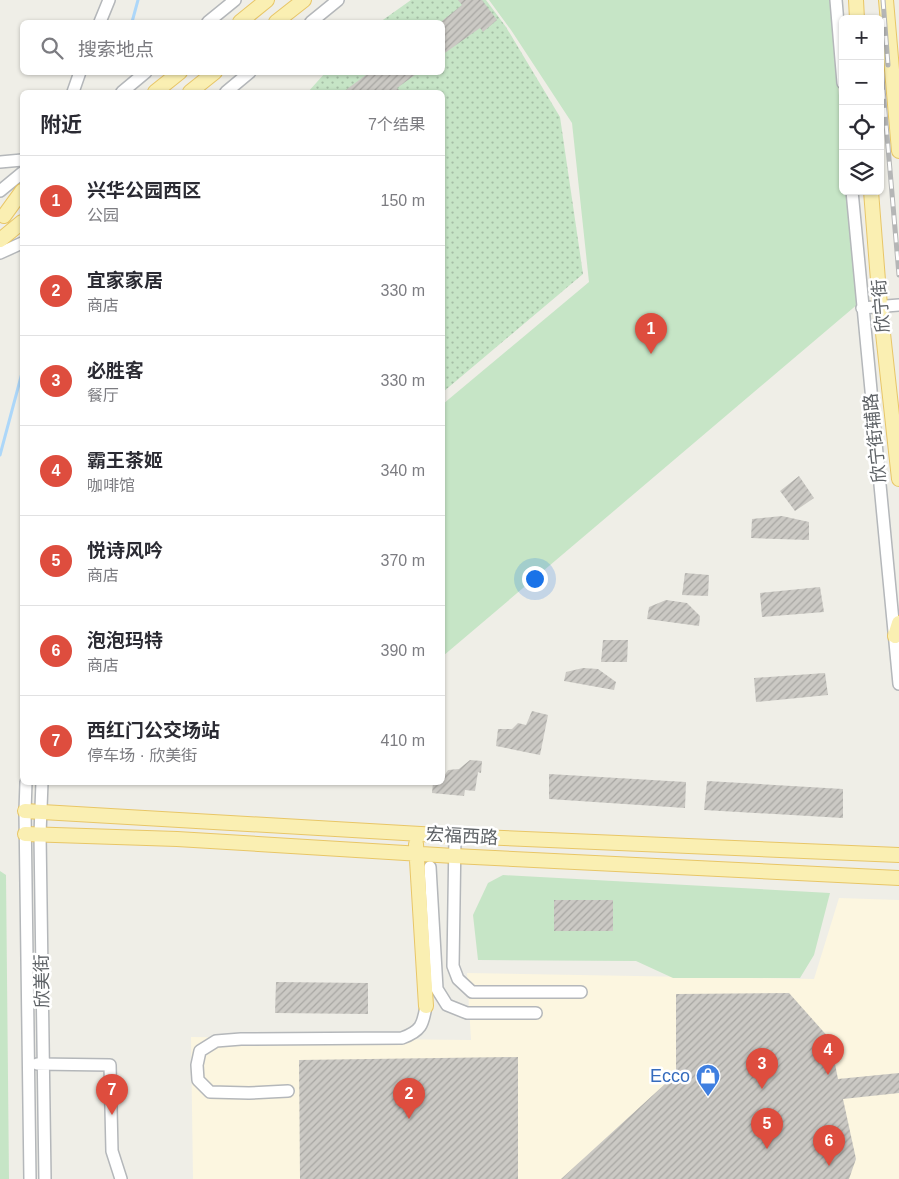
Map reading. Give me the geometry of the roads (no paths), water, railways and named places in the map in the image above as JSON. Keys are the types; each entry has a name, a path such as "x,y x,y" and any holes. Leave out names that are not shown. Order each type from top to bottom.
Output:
{"main road":[{"path":"243,20 268,0"},
{"path":"279,20 304,0"},
{"path":"856,0 857,15"},
{"path":"887,3 899,150"},
{"path":"158,90 176,75"},
{"path":"197,90 211,75"},
{"path":"2,218 20,194"},
{"name":"欣宁街","path":"871,195 880,306 899,480"},
{"path":"2,218 20,203"},
{"path":"0,240 20,224"},
{"name":"宏福西路","path":"25,811 415,834 899,855"},
{"name":"宏福西路","path":"26,834 177,839 454,856 899,878"},
{"path":"415,834 426,1006"}],"street":[{"path":"101,20 110,0"},
{"path":"210,20 235,0"},
{"path":"313,20 338,0"},
{"path":"836,0 841,60"},
{"path":"74,90 79,75"},
{"path":"124,90 142,75"},
{"path":"228,90 246,75"},
{"path":"0,162 20,160"},
{"path":"0,191 20,175"},
{"name":"欣宁街辅路","path":"852,195 862,308 897,629 899,684"},
{"path":"0,253 20,244"},
{"path":"862,308 899,305"},
{"name":"欣美街","path":"26,785 30,1179"},
{"name":"欣美街","path":"42,785 40,834 45,1179"},
{"path":"455,836 453,966 458,979 472,992 581,992"},
{"path":"430,867 437,989 447,1005 467,1013 536,1013"},
{"path":"288,1091 210,1092 198,1080 197,1065 200,1051 216,1041 241,1039 402,1038 415,1033 424,1021 426,1006"},
{"path":"28,1064 110,1065 112,1151 121,1179"}],"waterway":[{"path":"133,20 138,0"},
{"path":"0,455 20,380"}],"railway":[{"path":"883,0 888,65"},
{"path":"881,60 899,275"}],"place":[{"name":"兴华公园西区","path":"651,354"},
{"name":"霸王茶姬","path":"828,1075"},
{"name":"必胜客","path":"762,1089"},
{"name":"Ecco","path":"708,1097"},
{"name":"西红门公交场站","path":"112,1115"},
{"name":"宜家家居","path":"409,1119"},
{"name":"悦诗风吟","path":"767,1149"},
{"name":"泡泡玛特","path":"829,1166"}]}
